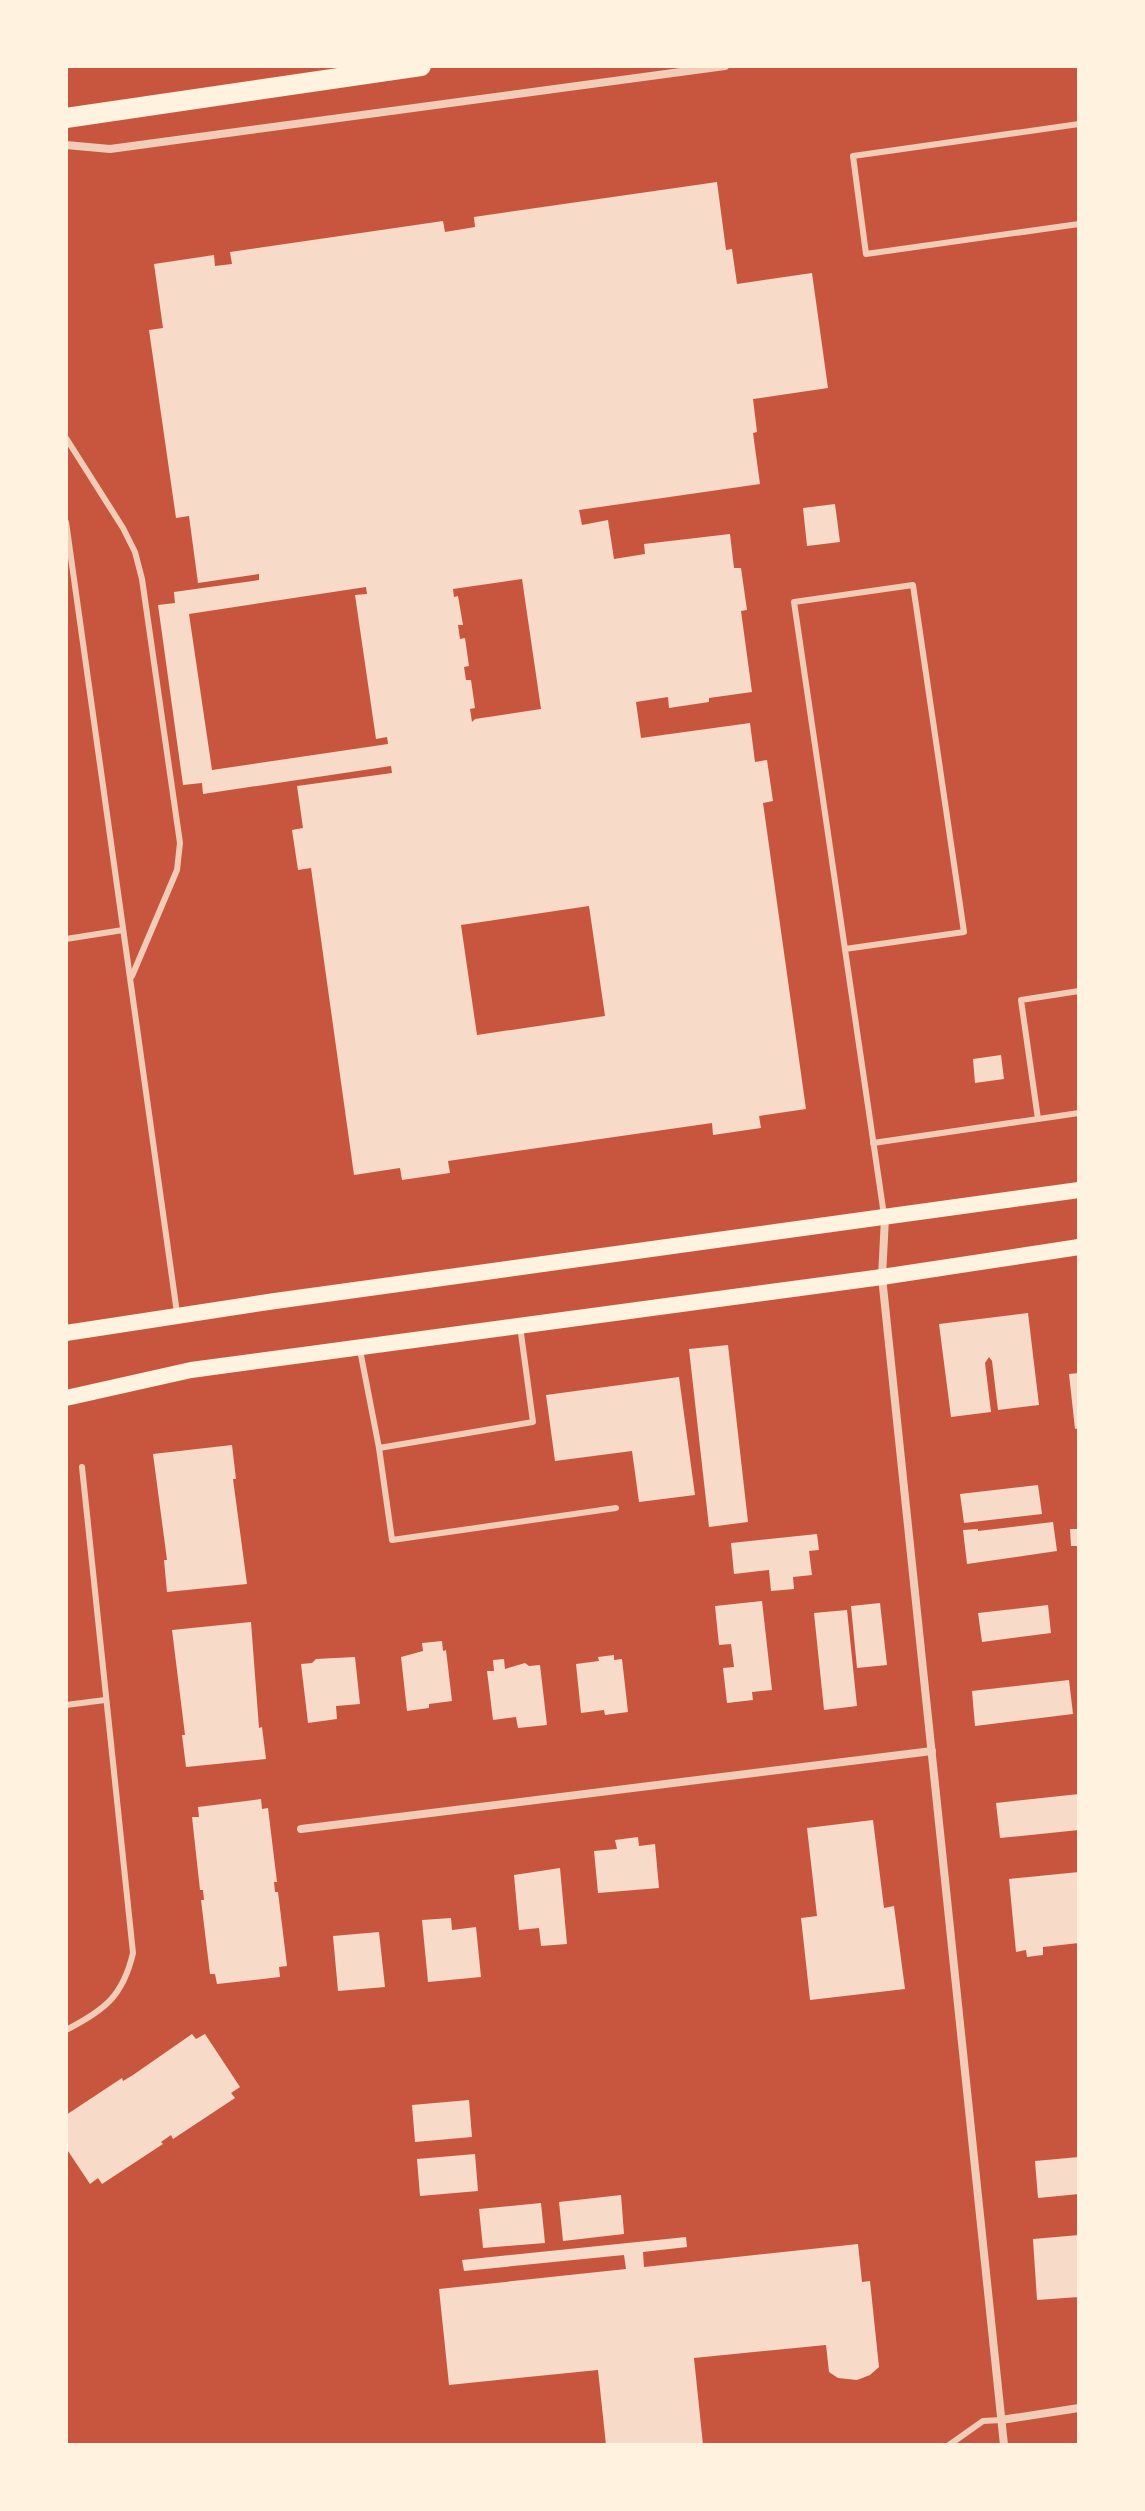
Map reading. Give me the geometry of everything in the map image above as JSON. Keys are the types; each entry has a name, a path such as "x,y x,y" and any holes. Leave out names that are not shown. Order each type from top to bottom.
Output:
{"main road":[{"path":"66,118 421,66"},
{"path":"66,1333 1079,1190"},
{"path":"66,1398 191,1370 882,1277 1079,1247"}],"street":[{"path":"66,145 110,149 725,66"},
{"path":"885,1218 882,1277 1004,2445"},
{"path":"301,1829 932,1751"},
{"path":"1001,2420 1079,2408"}],"lane":[{"path":"1079,124 853,156 866,254 1079,224"},
{"path":"66,438 135,552 142,579 180,843 177,870 130,980"},
{"path":"66,522 177,1317"},
{"path":"845,949 964,932 913,585 794,602 873,1143 885,1218"},
{"path":"66,939 123,930"},
{"path":"1038,1119 1021,1000 1079,991"},
{"path":"873,1143 1079,1113"},
{"path":"379,1448 533,1422 520,1325"},
{"path":"360,1347 392,1540 616,1508"},
{"path":"66,2030 87,2020 118,1994 128,1977 133,1953 82,1467"},
{"path":"66,1705 105,1700"},
{"path":"949,2445 983,2421 1001,2420"}],"building":[{"path":"717,182 726,250 732,249 737,284 812,273 828,388 753,399 757,432 753,433 760,484 579,510 582,525 608,520 614,559 645,554 644,544 730,534 734,568 741,568 747,610 741,611 752,692 669,708 668,697 636,702 641,738 750,723 755,762 767,760 773,801 763,803 806,1109 759,1116 761,1128 713,1135 712,1123 448,1161 450,1173 402,1180 400,1168 354,1175 311,868 298,870 292,830 303,828 297,786 392,773 391,766 203,794 202,783 183,785 158,605 175,603 174,592 259,580 259,574 198,583 189,516 176,518 149,330 163,328 154,264 214,255 215,266 232,264 230,252 443,221 445,232 475,227 474,217","holes":["522,579 541,709 472,722 470,709 475,708 471,680 466,680 464,667 469,666 465,638 460,639 458,625 463,625 458,596 454,597 453,589","366,587 367,594 355,595 376,739 387,737 388,744 212,770 189,614","589,906 605,1016 477,1035 461,925"]},
{"path":"835,504 840,542 807,546 803,508"},
{"path":"1001,1055 1004,1079 975,1083 973,1059"},
{"path":"1028,1313 1039,1405 998,1410 989,1357 985,1363 991,1412 951,1417 939,1324"},
{"path":"728,1345 748,1522 709,1527 689,1349"},
{"path":"1079,1373 1079,1428 1075,1429 1069,1374"},
{"path":"679,1377 695,1495 639,1502 632,1451 555,1461 546,1395"},
{"path":"232,1445 236,1479 233,1479 247,1584 167,1592 164,1560 167,1560 153,1454"},
{"path":"1038,1485 1042,1514 964,1523 960,1494"},
{"path":"1053,1522 1057,1551 967,1564 963,1530"},
{"path":"1070,1529 1079,1529 1079,1546 1071,1546"},
{"path":"817,1534 819,1550 809,1551 812,1575 793,1577 794,1589 771,1591 769,1570 734,1574 731,1543"},
{"path":"762,1601 772,1690 752,1692 753,1700 727,1703 723,1668 734,1667 731,1644 719,1645 715,1606"},
{"path":"880,1603 887,1665 857,1668 851,1606"},
{"path":"1048,1605 1051,1633 982,1642 978,1613"},
{"path":"847,1610 857,1706 824,1710 814,1613"},
{"path":"251,1622 259,1728 262,1727 266,1759 186,1767 172,1630"},
{"path":"442,1641 443,1651 446,1650 452,1701 407,1711 401,1657 423,1651 422,1643"},
{"path":"614,1655 614,1660 622,1659 628,1712 605,1715 604,1710 581,1713 576,1664"},
{"path":"355,1657 360,1704 336,1706 337,1719 308,1723 301,1664 312,1663 316,1659"},
{"path":"504,1659 505,1669 525,1663 529,1666 540,1665 547,1725 518,1728 516,1717 493,1720 487,1671 494,1671 493,1660"},
{"path":"1069,1680 1073,1714 975,1726 972,1691"},
{"path":"1079,1794 1079,1830 1000,1838 996,1803"},
{"path":"261,1799 262,1809 268,1808 277,1882 274,1882 275,1892 278,1892 287,1966 279,1967 280,1977 217,1984 215,1974 210,1974 201,1900 204,1900 203,1890 200,1890 192,1817 199,1817 198,1807"},
{"path":"873,1820 884,1908 894,1906 905,1989 810,2000 801,1918 817,1916 807,1828"},
{"path":"638,1837 639,1846 655,1844 659,1888 598,1893 594,1851 617,1849 615,1840"},
{"path":"560,1868 567,1944 541,1946 539,1928 519,1930 514,1875"},
{"path":"1079,1872 1079,1943 1043,1947 1043,1955 1027,1957 1026,1950 1016,1952 1009,1879"},
{"path":"451,1918 452,1930 476,1927 481,1977 428,1982 422,1920"},
{"path":"379,1932 385,1987 338,1991 333,1936"},
{"path":"192,2034 196,2039 205,2034 240,2087 231,2093 235,2098 173,2139 171,2135 161,2142 163,2144 102,2184 98,2178 90,2184 66,2148 66,2115 122,2078 123,2081 133,2075"},
{"path":"469,2100 472,2137 415,2142 412,2105"},
{"path":"475,2154 478,2191 420,2196 417,2159"},
{"path":"1079,2157 1079,2194 1038,2198 1035,2161"},
{"path":"621,2195 624,2234 563,2241 559,2202"},
{"path":"541,2203 545,2243 483,2248 479,2209"},
{"path":"1079,2235 1079,2297 1037,2300 1033,2239"},
{"path":"686,2237 687,2247 643,2252 644,2267 858,2244 862,2282 870,2281 879,2367 857,2380 838,2378 829,2372 826,2345 694,2358 703,2445 606,2445 598,2370 449,2385 439,2289 626,2269 624,2255 464,2271 462,2260"}]}
